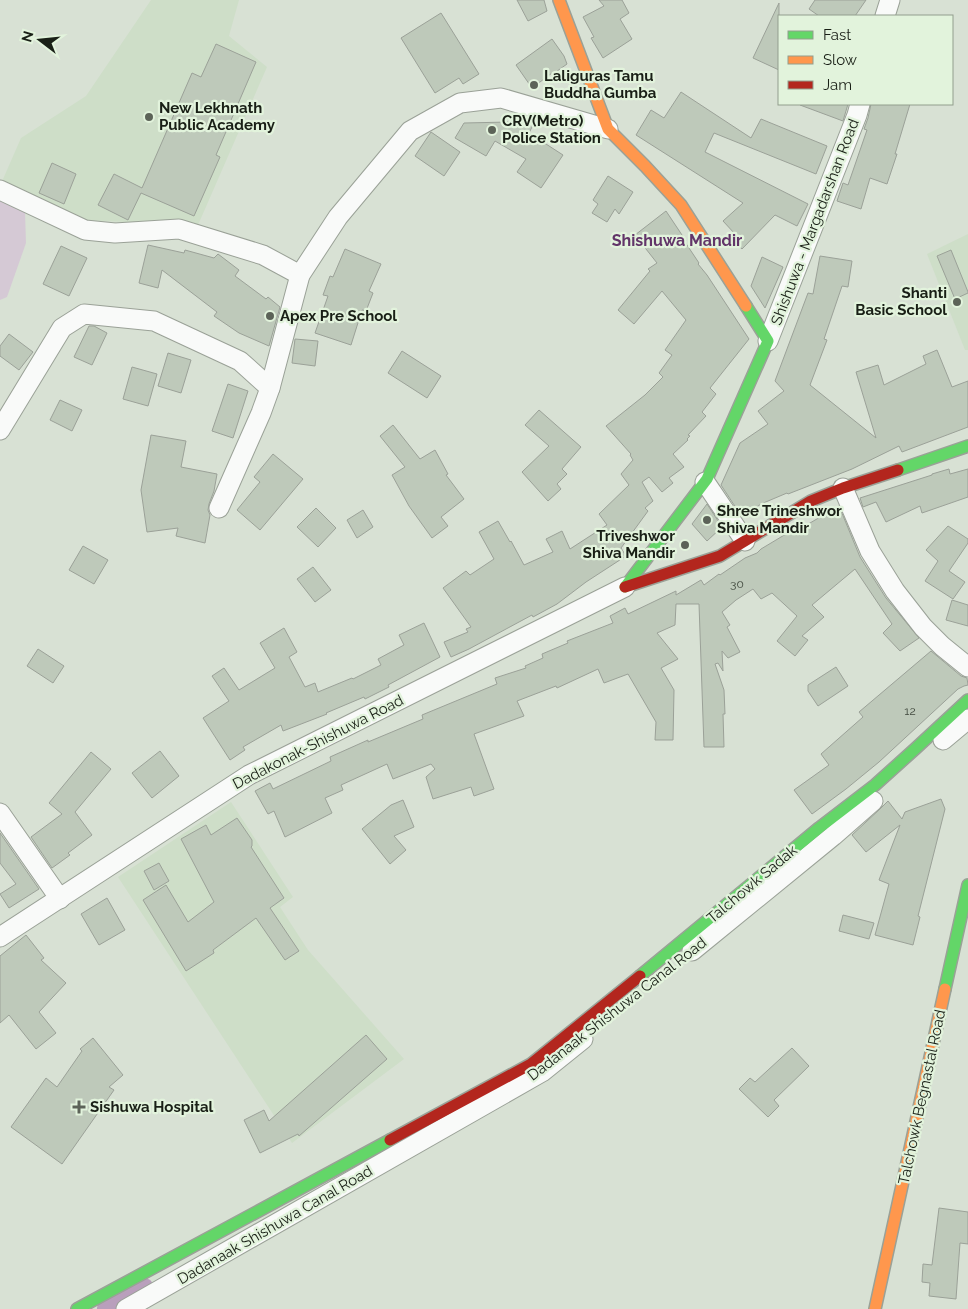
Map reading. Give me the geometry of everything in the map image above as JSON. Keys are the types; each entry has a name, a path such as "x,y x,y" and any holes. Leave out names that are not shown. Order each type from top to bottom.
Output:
{"main road":[{"path":"559,0 608,129 681,205 768,341 705,482 625,587"},
{"path":"625,587 720,556 811,501 843,488 968,446"},
{"name":"Talchowk Sadak","path":"531,1064 596,1013 815,831 860,797 968,700"},
{"name":"Talchowk Begnastal Road","path":"875,1309 968,885"},
{"name":"Dadanaak Shishuwa Canal Road","path":"77,1309 531,1064"}],"street":[{"path":"885,15 890,0"},
{"path":"219,508 270,388 300,275 338,217 410,131 460,103 501,98 608,129"},
{"name":"Shishuwa - Margadarshan Road","path":"768,341 860,105"},
{"path":"0,190 85,230 115,233 179,229 263,255 300,275"},
{"path":"0,430 62,328 84,314 154,321 240,361 270,388"},
{"path":"705,482 745,541"},
{"path":"843,488 870,551 895,591 935,640 968,667"},
{"name":"Dadakonak-Shishuwa Road","path":"0,938 249,775 625,587"},
{"name":"Dadanaak Shishuwa Canal Road","path":"126,1309 542,1072 833,836 968,718"},
{"path":"0,813 60,899"}],"shaded area":[{"name":"New Lekhnath Public Academy","path":"151,0 239,0 229,36 267,67 198,225 78,220 0,186 21,138 86,96"},
{"path":"0,201 25,212 26,243 7,297 0,300"},
{"name":"Shanti Basic School","path":"968,234 968,350 965,350 927,254"},
{"path":"231,802 293,897 280,907 308,950 404,1059 292,1143 118,877"}],"building":[{"path":"517,0 544,0 547,11 528,21"},
{"path":"599,0 622,0 629,13 620,19 632,39 603,58 591,38 594,37 583,17 604,6"},
{"path":"815,0 866,0 856,15 818,15 809,9"},
{"path":"779,3 778,70 753,58"},
{"path":"441,13 479,74 463,84 459,78 435,93 401,38"},
{"path":"552,39 564,56 567,64 532,88 516,65"},
{"path":"216,44 256,62 216,155 220,157 194,216 141,193 128,220 98,205 114,174 142,188 192,73 201,77"},
{"path":"681,92 751,138 761,119 827,146 816,174 714,133 705,152 808,204 797,226 775,215 742,249 731,239 735,234 723,221 743,203 636,135 651,110 664,118"},
{"path":"800,105 848,105 843,121"},
{"path":"871,105 910,105 887,184 870,178 861,209 837,201 843,183 848,185 867,130 864,129"},
{"path":"514,114 533,125 529,133 563,155 541,188 517,172 526,159 495,141 486,156 455,138 464,123 509,122"},
{"path":"431,132 460,152 444,176 415,156"},
{"path":"52,163 76,174 64,204 39,193"},
{"path":"608,176 633,192 619,214 615,209 607,222 592,213 598,204 593,200"},
{"path":"666,211 686,241 698,264 749,339 710,388 716,394 702,412 706,416 688,435 690,436 688,440 673,454 684,467 669,478 673,483 662,492 649,477 642,482 653,501 645,508 648,511 621,548 626,556 557,604 451,657 444,642 468,632 466,629 471,627 443,588 466,571 470,575 494,559 479,532 498,521 524,565 553,552 546,539 562,531 570,549 607,525 599,514 629,485 621,474 633,460 631,454 606,426 645,395 663,377 659,373 672,355 665,350 686,320 662,291 634,324 618,310 650,271 648,269 657,263 635,235"},
{"path":"148,245 184,253 185,250 214,258 218,254 239,270 235,276 280,307 269,346 239,333 214,316 217,312 162,270 158,288 139,283"},
{"path":"61,246 87,258 69,296 43,284"},
{"path":"345,249 381,264 369,291 373,293 366,311 362,310 351,345 315,333 328,296 323,295 330,276 333,277"},
{"path":"951,250 968,292 955,299 937,256"},
{"path":"820,256 852,261 848,287 842,286 824,339 827,340 810,385 876,438 856,372 878,365 884,385 926,364 923,356 937,350 952,387 968,381 968,427 902,452 899,446 852,469 761,504 742,517 721,485 740,443 768,424 758,411 784,391 775,381 808,293 813,294"},
{"path":"762,257 783,267 765,308 751,286"},
{"path":"89,326 94,326 107,333 92,365 74,357"},
{"path":"9,334 33,352 19,370 0,356 0,346"},
{"path":"295,339 318,341 315,366 292,363"},
{"path":"402,351 441,376 427,398 388,373"},
{"path":"168,353 191,360 181,393 158,386"},
{"path":"132,367 157,374 148,406 123,399"},
{"path":"228,384 248,391 233,438 212,431"},
{"path":"60,400 82,410 72,431 50,420"},
{"path":"539,410 581,447 562,469 567,474 557,484 561,489 548,501 522,472 549,446 525,425"},
{"path":"393,425 420,459 435,450 448,474 446,475 464,499 441,517 448,526 432,538 409,506 392,475 405,467 380,436"},
{"path":"151,435 186,441 181,467 217,474 209,504 208,510 210,515 205,543 176,536 178,528 147,532 141,490"},
{"path":"273,454 303,479 260,530 237,510 260,482 254,477"},
{"path":"949,469 950,474 968,469 968,497 922,513 920,506 886,522 876,502 863,507 860,498"},
{"name":"Shree Trineshwor Shiva Mandir","path":"707,504 722,527 707,541 692,524"},
{"path":"839,506 860,557 886,598 919,638 900,651 883,633 892,624 855,569 812,605 824,617 802,636 808,640 795,656 777,641 797,616 772,593 761,599 753,589 722,612 730,625 727,627 740,652 728,658 722,651 723,671 718,663 715,664 724,690 724,747 704,747 699,604 676,604 675,625 657,633 678,659 661,668 674,690 673,740 655,740 656,722 628,674 604,683 598,669 557,688 556,686 517,701 524,716 474,734 494,789 474,796 471,787 433,799 426,777 435,769 431,764 393,779 387,764 341,785 343,790 325,798 332,813 285,837 274,811 268,814 255,791 270,783 273,789 331,761 330,757 423,719 422,715 497,684 495,678 526,668 525,666 543,658 542,654 568,643 567,641 613,623 610,616 625,608 628,614 676,591 676,595 701,580 704,585 786,534"},
{"path":"316,508 336,528 318,547 297,527"},
{"path":"363,510 373,527 357,538 347,520"},
{"path":"948,526 968,539 968,543 949,571 965,582 953,599 925,581 938,561 926,550"},
{"path":"83,546 108,560 94,584 69,570"},
{"path":"313,567 331,590 315,602 297,579"},
{"path":"952,600 968,605 968,626 946,620"},
{"path":"424,623 440,657 365,699 364,697 283,731 281,725 243,747 245,750 230,760 203,718 229,701 212,676 224,668 239,690 275,668 260,643 284,628 297,652 289,657 305,687 315,683 318,692 353,679 381,665 378,659 404,645 399,635"},
{"path":"38,649 64,666 53,683 27,666"},
{"path":"931,651 961,676 967,678 968,685 958,689 879,762 812,814 794,790 829,765 821,754 863,717 859,712"},
{"path":"836,667 848,686 818,706 808,691 808,685"},
{"path":"160,751 179,776 152,798 132,773"},
{"path":"91,752 111,769 75,812 92,835 52,868 31,837 62,814 49,803"},
{"path":"941,799 945,809 918,916 920,917 913,945 875,935 889,884 879,880 900,825 866,852 852,835 888,801 902,819 905,812"},
{"path":"403,800 414,827 394,836 406,850 390,864 362,829 391,805"},
{"path":"237,818 252,840 251,847 284,898 270,908 299,951 285,960 256,918 213,950 214,953 186,971 143,900 166,885 188,922 214,902 181,839 206,825 211,835"},
{"path":"0,833 39,889 9,908 0,894 16,884 0,863"},
{"path":"159,863 169,881 154,890 144,871"},
{"path":"107,898 125,930 99,945 81,914"},
{"path":"843,915 874,923 869,939 839,931"},
{"path":"26,935 44,958 41,960 66,983 39,1012 56,1033 36,1049 9,1015 0,1023 0,956"},
{"path":"366,1035 387,1059 299,1136 298,1134 260,1153 244,1120 264,1110 269,1121"},
{"path":"93,1038 123,1075 109,1087 114,1090 62,1164 11,1127 46,1078 57,1087 82,1051 80,1049"},
{"path":"792,1048 809,1066 774,1100 779,1106 768,1117 739,1089 750,1078 755,1082"},
{"path":"939,1208 968,1212 968,1244 960,1243 956,1299 929,1296 930,1283 922,1282 923,1264 932,1265"}],"waterway":[{"path":"107,1309 144,1288"}],"traffic: fast":[{"path":"625,587 707,479 768,341 746,306"},
{"path":"898,470 968,446"},
{"path":"640,976 819,828 875,785 968,700"},
{"path":"945,989 968,885"},
{"path":"77,1309 390,1140"}],"traffic: slow":[{"path":"559,0 608,129 681,205 746,306"},
{"path":"875,1309 945,989"}],"traffic: jam":[{"path":"625,587 720,556 811,501 843,488 898,470"},
{"path":"390,1140 531,1064 640,976"}],"place":[{"name":"Laliguras Tamu Buddha Gumba","path":"534,85"},
{"name":"New Lekhnath Public Academy","path":"149,117"},
{"name":"CRV(Metro) Police Station","path":"492,130"},
{"name":"Shanti Basic School","path":"957,302"},
{"name":"Apex Pre School","path":"270,316"},
{"name":"Shree Trineshwor Shiva Mandir","path":"707,520"},
{"name":"Triveshwor Shiva Mandir","path":"685,545"},
{"name":"Sishuwa Hospital","path":"79,1107"}],"district":[{"name":"Shishuwa Mandir","path":"677,240"}]}
